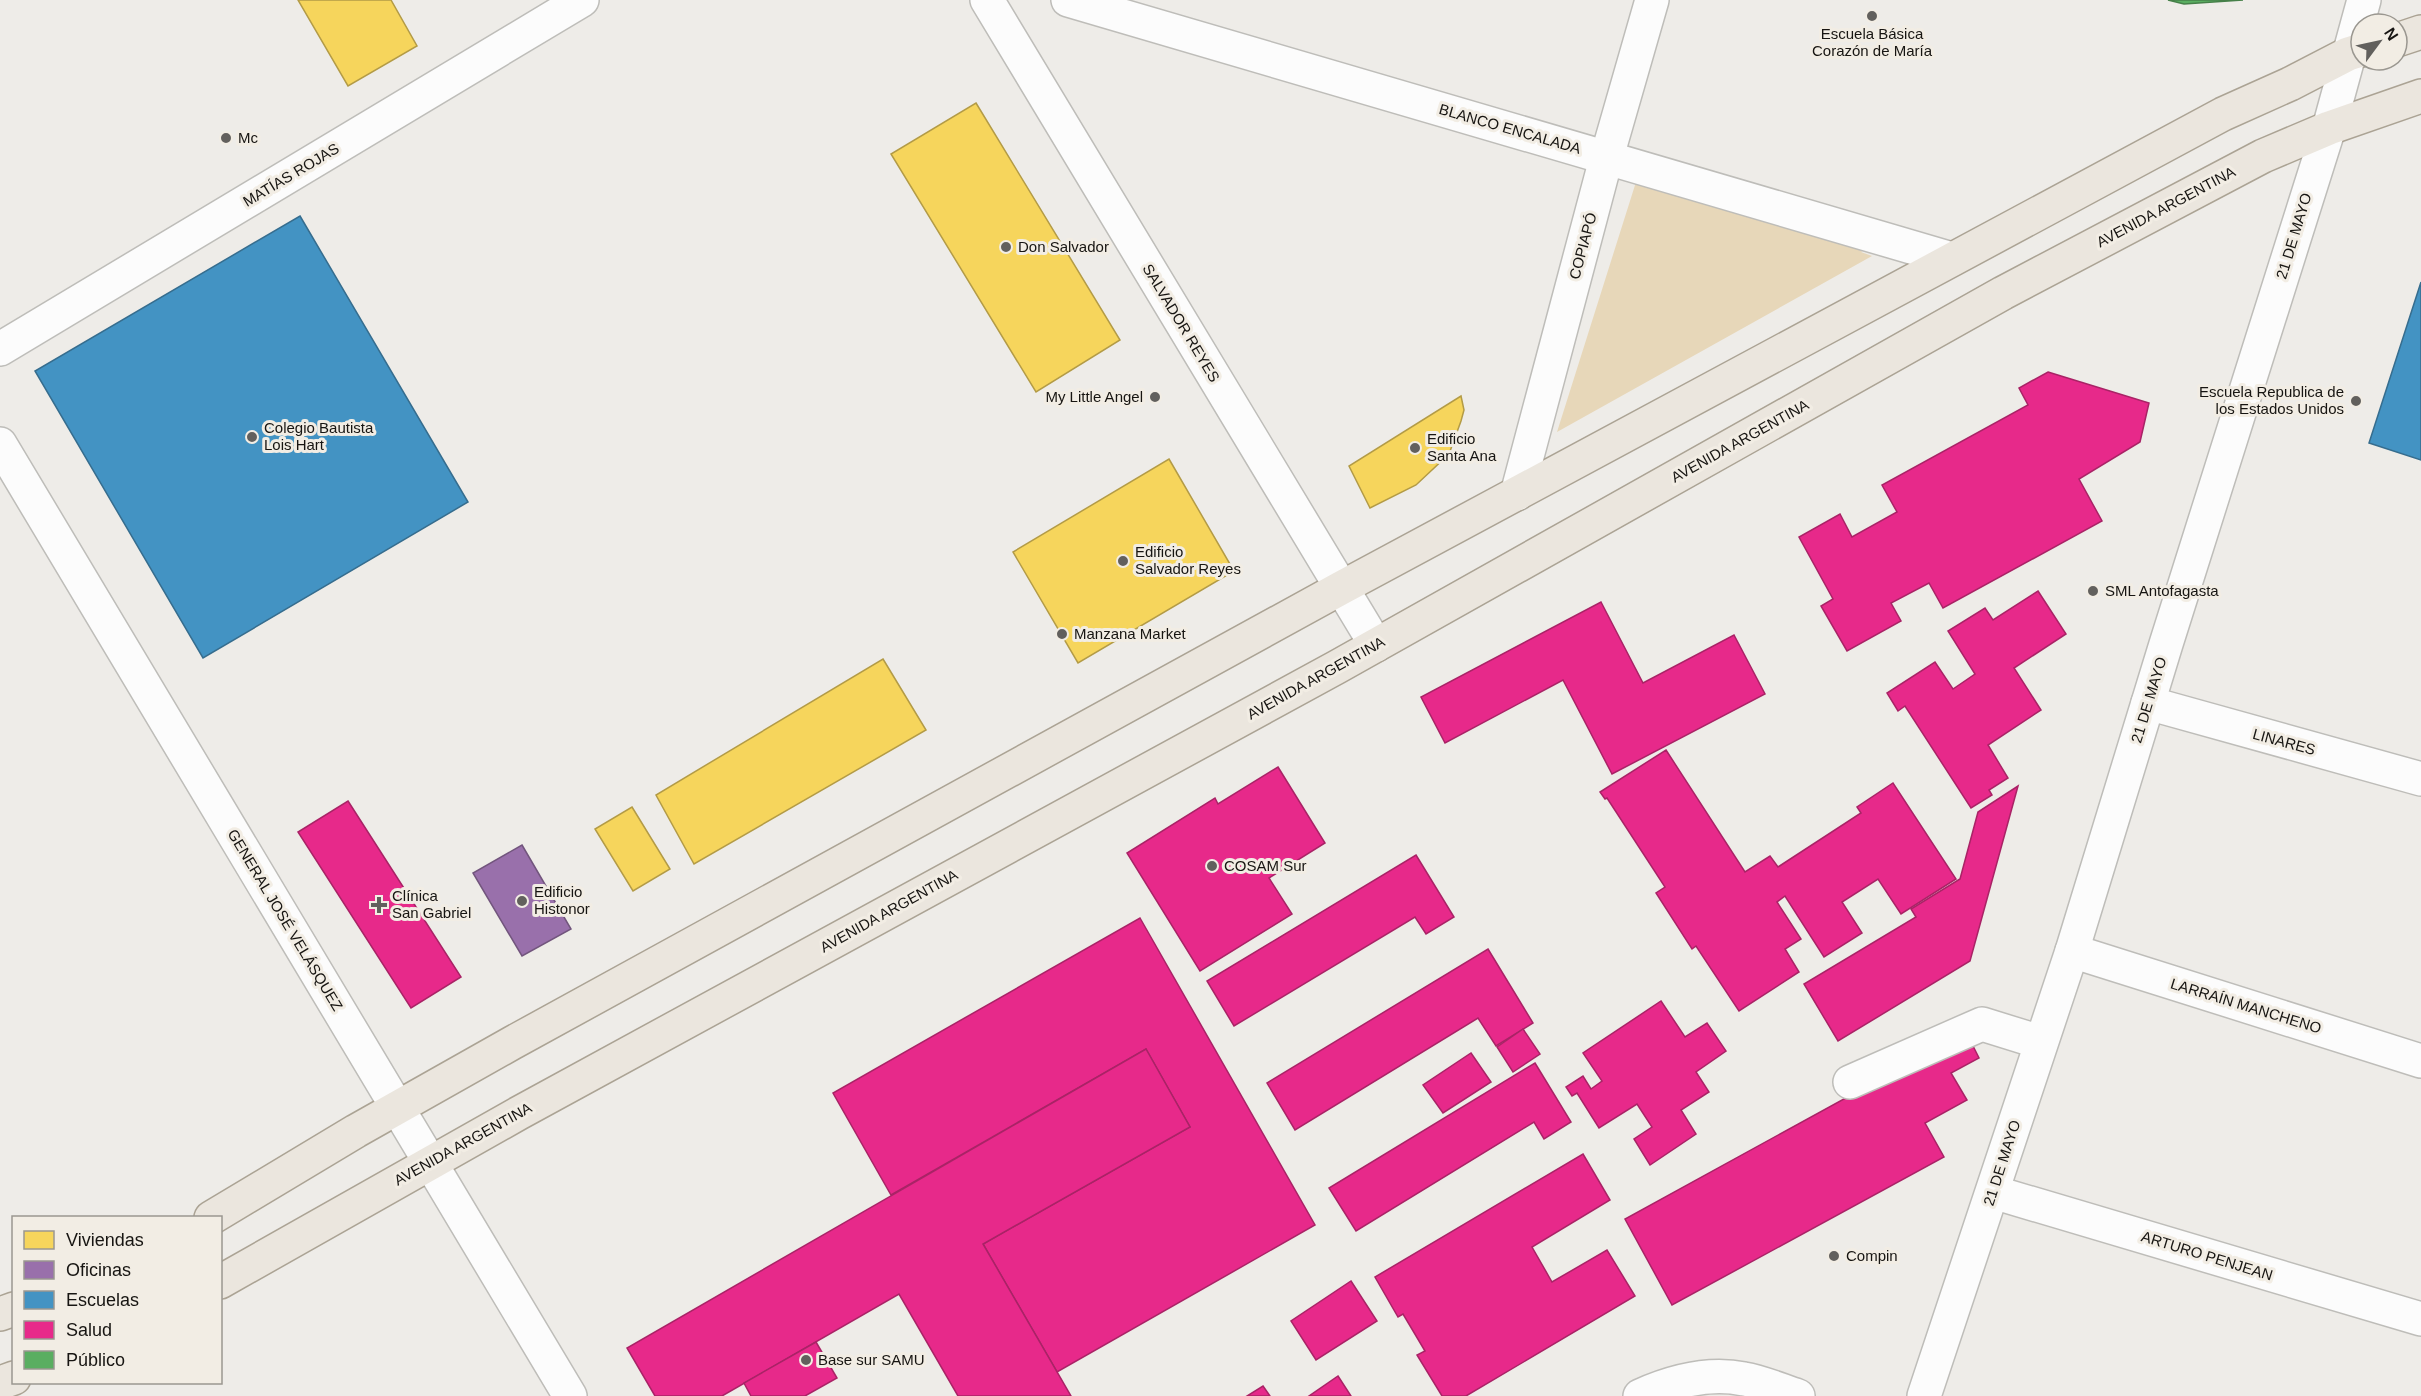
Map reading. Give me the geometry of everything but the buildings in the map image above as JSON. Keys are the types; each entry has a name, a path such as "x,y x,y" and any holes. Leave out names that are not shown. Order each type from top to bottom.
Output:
{"main road":[{"path":"214,1216 397,1107 1341,588 2223,114 2349,54"},
{"name":"AVENIDA ARGENTINA","path":"222,1281 430,1162 1376,645 2004,293 2243,166 2329,128 2421,96"}],"street":[{"name":"MATÍAS ROJAS","path":"0,349 582,0"},
{"name":"BLANCO ENCALADA","path":"1068,0 1952,259"},
{"name":"COPIAPÓ","path":"1516,494 1652,0"},
{"name":"SALVADOR REYES","path":"999,2 1376,645"},
{"name":"21 DE MAYO","path":"1924,1396 2072,951 2349,67"},
{"name":"GENERAL JOSÉ VELÁSQUEZ","path":"0,444 570,1396"},
{"name":"LINARES","path":"2148,703 2421,779"},
{"name":"LARRAÍN MANCHENO","path":"2072,951 2421,1061"},
{"path":"1850,1082 1982,1024 2040,1042"},
{"name":"ARTURO PENJEAN","path":"1993,1192 2421,1319"},
{"path":"1640,1396 1684,1381 1743,1378 1798,1396"}],"shaded area":[{"path":"1636,182 1872,246 1861,252 1872,256 1557,432"}],"place":[{"name":"Escuela Básica Corazón de María","path":"1872,16"},
{"name":"Mc","path":"226,138"},
{"name":"Don Salvador","path":"1006,247"},
{"name":"My Little Angel","path":"1155,397"},
{"name":"Escuela Republica de los Estados Unidos","path":"2356,401"},
{"name":"Colegio Bautista Lois Hart","path":"252,437"},
{"name":"Edificio Santa Ana","path":"1415,448"},
{"name":"Edificio Salvador Reyes","path":"1123,561"},
{"name":"SML Antofagasta","path":"2093,591"},
{"name":"Manzana Market","path":"1062,634"},
{"name":"COSAM Sur","path":"1212,866"},
{"name":"Edificio Histonor","path":"522,901"},
{"name":"Clínica San Gabriel","path":"379,905"},
{"name":"Compin","path":"1834,1256"},
{"name":"Base sur SAMU","path":"806,1360"}]}
